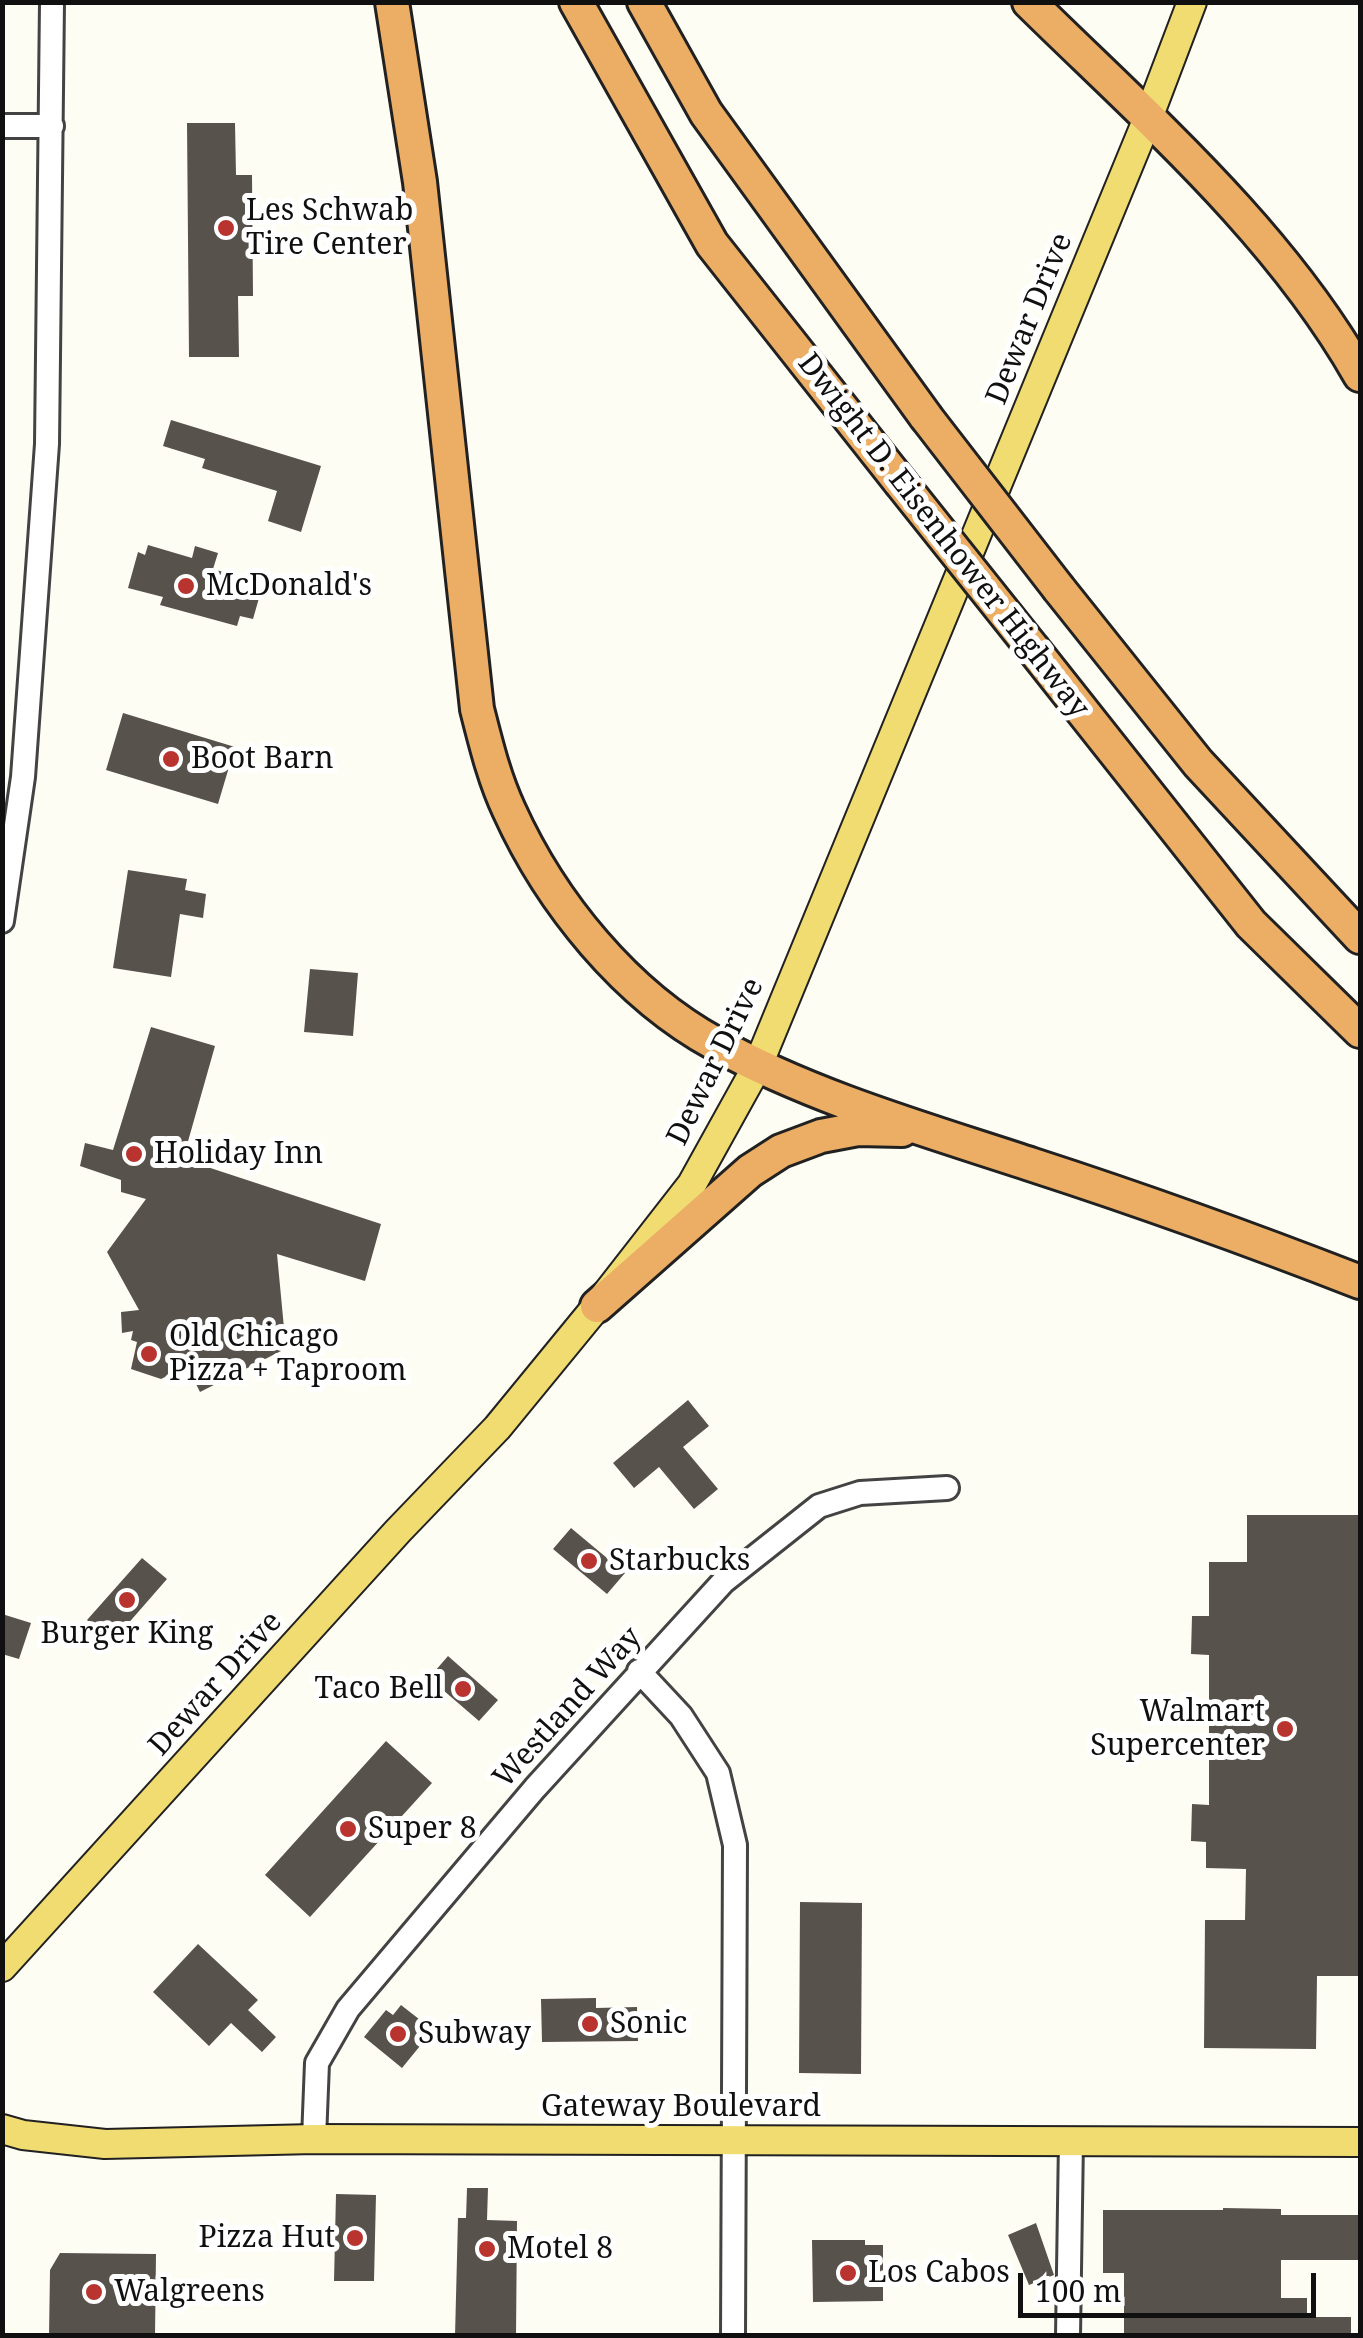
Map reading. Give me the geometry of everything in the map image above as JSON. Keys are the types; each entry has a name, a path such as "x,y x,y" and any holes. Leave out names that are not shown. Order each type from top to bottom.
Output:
{"highway":[{"path":"392,2 420,182 477,710 509,810 537,864 574,916 624,974 660,1006 713,1042 758,1065 930,1130 1186,1215 1360,1282"},
{"name":"Dwight D. Eisenhower Highway","path":"576,2 712,244 1251,924 1360,1031"},
{"name":"Dwight D. Eisenhower Highway","path":"644,2 706,113 926,417 1198,763 1360,938"},
{"path":"1029,2 1148,118 1258,234 1329,320 1360,375"},
{"path":"597,1306 750,1171 781,1151 821,1136 858,1129 930,1130"}],"main road":[{"name":"Dewar Drive","path":"2,1968 496,1428 692,1184 758,1065 1148,118 1192,2"},
{"name":"Gateway Boulevard","path":"2,2129 23,2136 106,2144 314,2139 1360,2142"}],"street":[{"path":"2,921 48,444 52,2"},
{"path":"2,126 52,126"},
{"name":"Westland Way","path":"314,2139 318,2063 348,2009 639,1671 723,1582 819,1506 860,1493 947,1488"},
{"path":"639,1671 682,1716 702,1744 718,1773 735,1845 733,2336"},
{"path":"1068,2336 1070,2140"}],"building":[{"path":"187,123 235,123 236,175 252,175 253,296 238,296 239,357 189,357"},
{"path":"171,420 321,466 301,532 268,521 277,491 202,468 205,459 163,446"},
{"name":"McDonald's","path":"148,545 192,558 195,546 218,553 213,569 251,580 247,595 259,598 253,619 240,616 237,626 160,605 163,597 128,588 138,552 145,555"},
{"name":"Boot Barn","path":"123,713 235,747 218,804 106,770"},
{"path":"128,870 187,879 185,890 206,894 203,918 180,914 171,977 113,968"},
{"path":"310,969 358,973 353,1036 304,1032"},
{"path":"151,1027 215,1046 183,1159 381,1224 365,1281 277,1254 284,1328 274,1332 281,1351 200,1392 187,1366 161,1379 131,1369 137,1342 131,1340 133,1331 122,1333 121,1312 139,1310 107,1252 146,1199 121,1192 121,1180 80,1166 85,1143 113,1150"},
{"path":"688,1400 709,1426 683,1447 718,1489 694,1509 659,1467 634,1488 613,1463"},
{"name":"Walmart Supercenter","path":"1247,1515 1360,1515 1360,1976 1317,1976 1316,2049 1204,2048 1205,1920 1245,1920 1246,1869 1206,1868 1206,1842 1191,1841 1192,1804 1209,1805 1209,1655 1191,1654 1192,1616 1209,1616 1209,1562 1247,1562"},
{"name":"Starbucks","path":"571,1528 625,1573 607,1594 553,1549"},
{"name":"Burger King","path":"142,1558 167,1579 112,1642 87,1620"},
{"path":"2,1614 31,1623 19,1659 2,1654"},
{"name":"Taco Bell","path":"448,1656 498,1700 479,1721 429,1678"},
{"name":"Super 8","path":"386,1741 432,1783 310,1917 265,1875"},
{"path":"800,1902 862,1903 861,2074 799,2073"},
{"path":"198,1944 258,2000 248,2010 276,2037 262,2052 231,2023 209,2046 153,1992"},
{"name":"Sonic","path":"596,1998 596,2008 637,2007 638,2041 542,2042 541,1999"},
{"name":"Subway","path":"401,2005 433,2030 402,2068 364,2037 386,2010 393,2015"},
{"name":"Motel 8","path":"467,2188 488,2188 487,2220 517,2221 516,2336 455,2336 458,2218 466,2218"},
{"name":"Pizza Hut","path":"336,2194 376,2195 374,2281 334,2281"},
{"path":"1281,2209 1281,2215 1360,2215 1360,2260 1281,2260 1281,2298 1307,2298 1307,2317 1351,2317 1351,2336 1124,2336 1124,2273 1103,2273 1103,2210"},
{"path":"1036,2223 1054,2275 1029,2285 1008,2235"},
{"name":"Los Cabos","path":"812,2240 865,2240 865,2245 883,2245 883,2301 813,2302"},
{"name":"Walgreens","path":"60,2253 156,2254 155,2336 49,2336 50,2270"}],"place":[{"name":"Les Schwab Tire Center","path":"226,228"},
{"name":"McDonald's","path":"186,586"},
{"name":"Boot Barn","path":"171,759"},
{"name":"Holiday Inn","path":"134,1154"},
{"name":"Old Chicago Pizza + Taproom","path":"149,1354"},
{"name":"Starbucks","path":"589,1561"},
{"name":"Burger King","path":"127,1600"},
{"name":"Taco Bell","path":"463,1689"},
{"name":"Walmart Supercenter","path":"1285,1729"},
{"name":"Super 8","path":"348,1829"},
{"name":"Sonic","path":"590,2024"},
{"name":"Subway","path":"398,2034"},
{"name":"Pizza Hut","path":"355,2238"},
{"name":"Motel 8","path":"487,2249"},
{"name":"Los Cabos","path":"848,2273"},
{"name":"Walgreens","path":"94,2292"}]}
